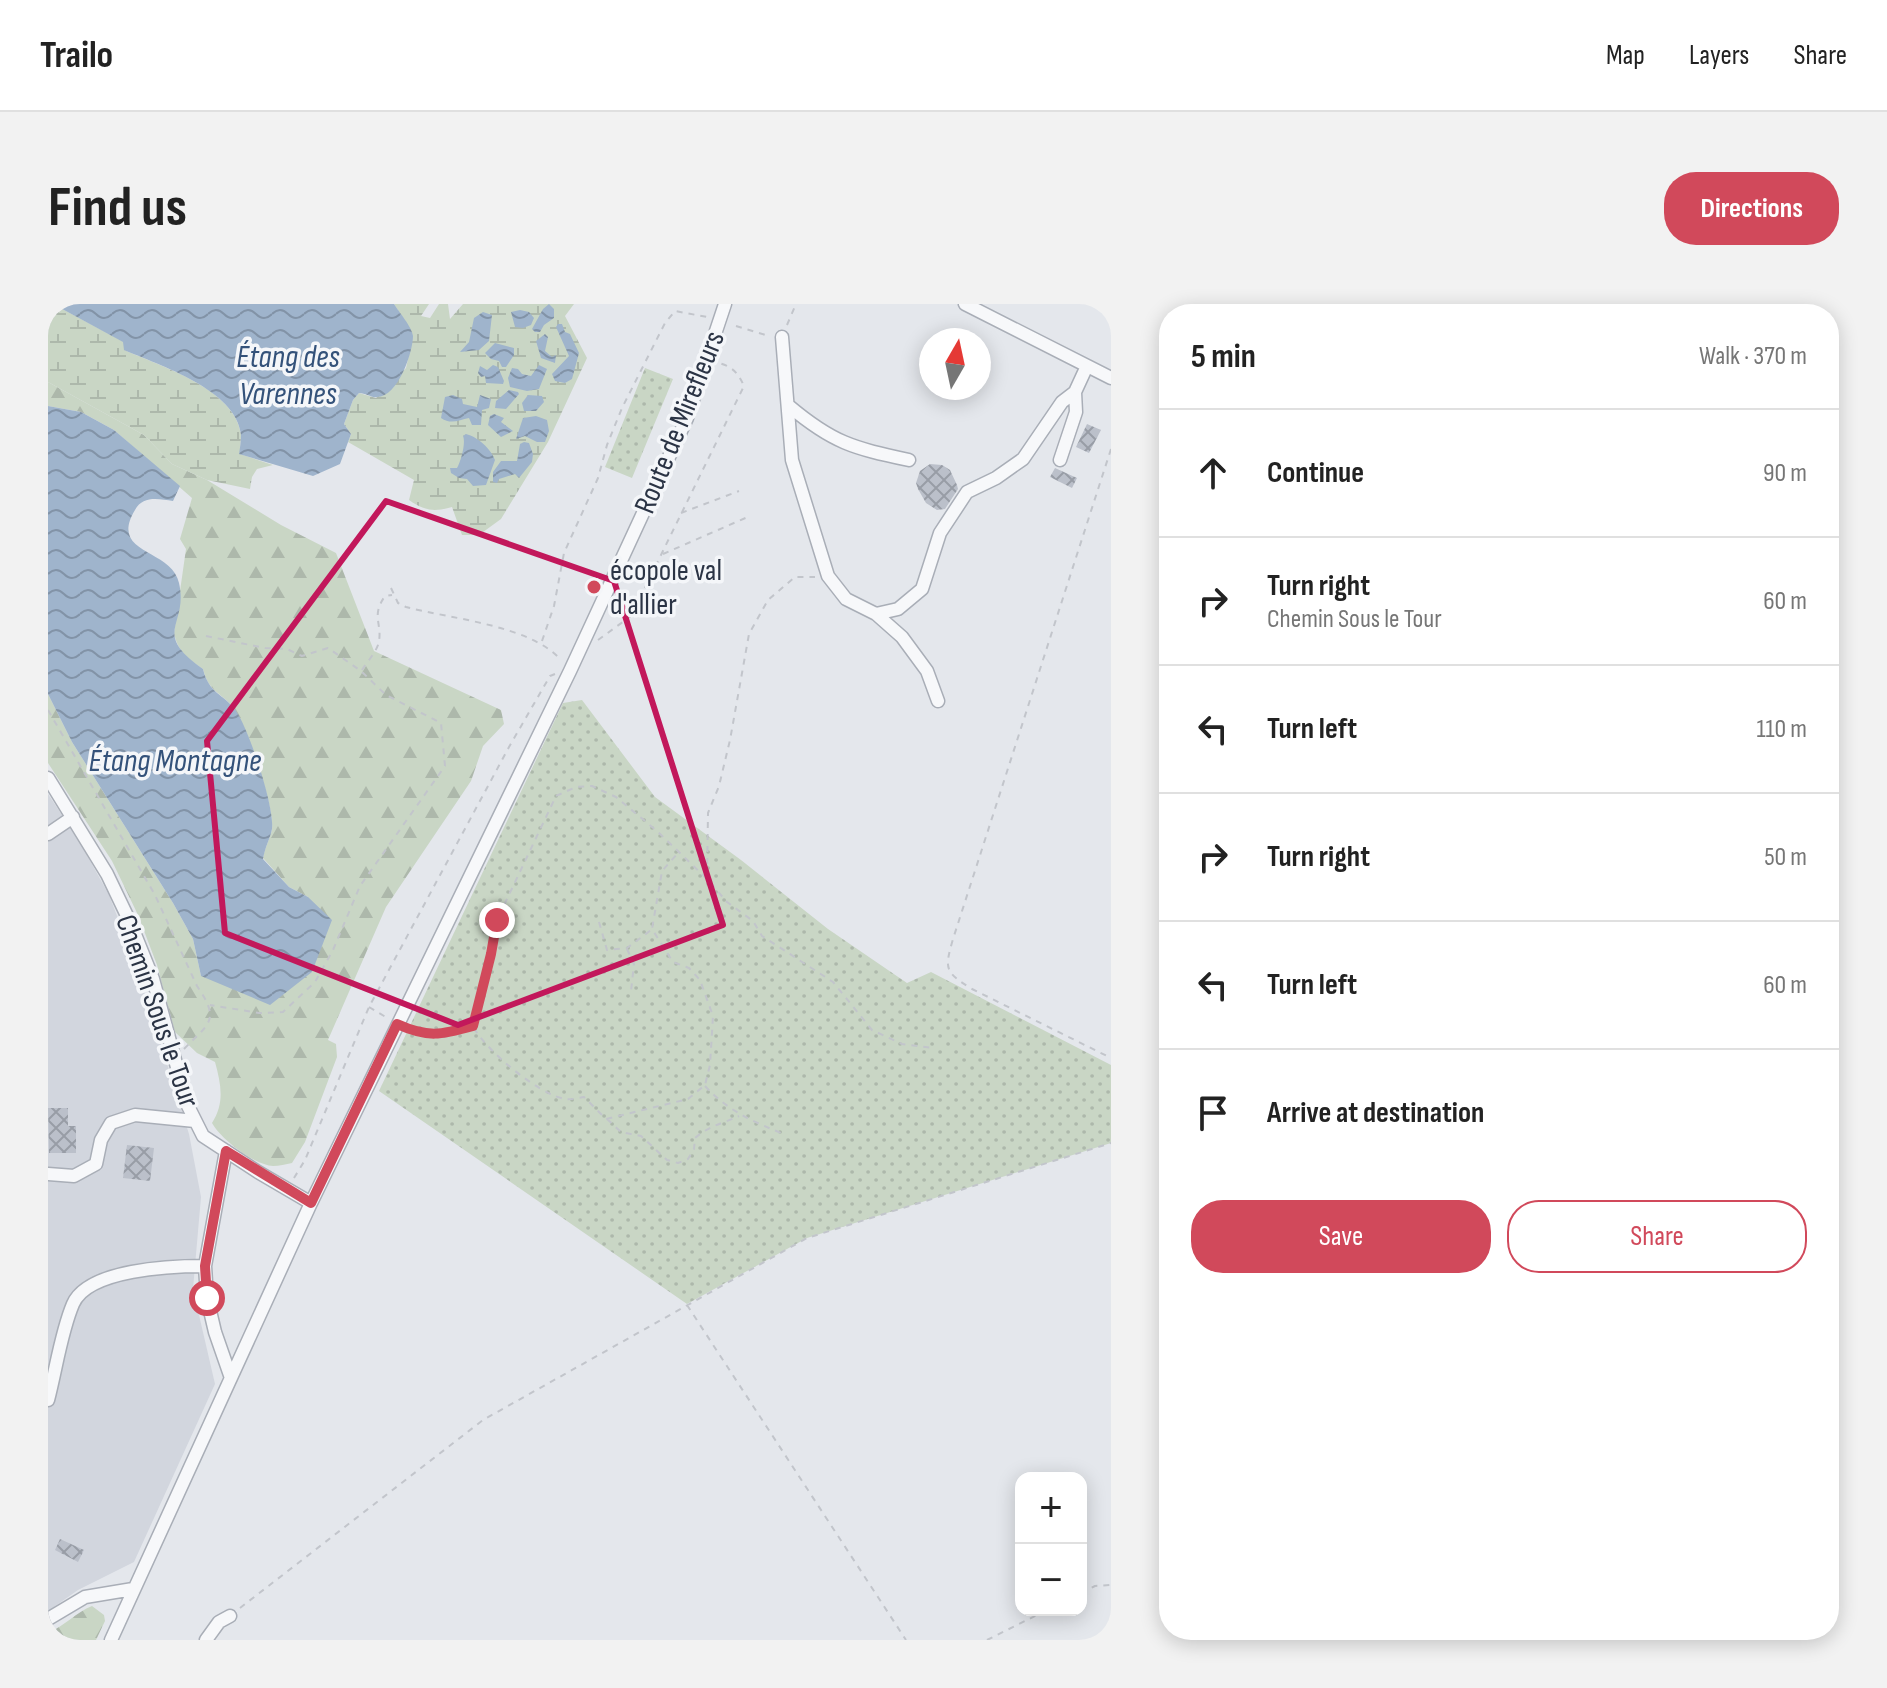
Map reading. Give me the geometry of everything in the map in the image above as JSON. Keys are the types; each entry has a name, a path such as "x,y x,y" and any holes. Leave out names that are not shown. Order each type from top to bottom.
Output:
{"street":[{"name":"Route de Mirefleurs","path":"111,1640 311,1203 578,655 687,418 725,304"},
{"path":"965,304 1111,378"},
{"path":"782,337 792,460 828,576 846,599 876,614 902,637 927,671 938,701"},
{"path":"1060,460 1076,412 1075,392 1087,366"},
{"path":"876,614 898,609 922,589 940,533 967,492 996,478 1023,459 1062,402 1075,392"},
{"path":"789,406 814,428 842,444 909,460"},
{"name":"Chemin Sous le Tour","path":"48,778 107,874 130,922 153,979 187,1104 203,1136 311,1203"},
{"path":"48,834 73,817"},
{"path":"48,1174 74,1176 96,1164 101,1140 111,1123 135,1115 195,1121"},
{"path":"226,1151 205,1266 207,1298 231,1378"},
{"path":"48,1400 74,1300 100,1279 166,1266 205,1266"},
{"path":"48,1619 85,1597 133,1589"},
{"path":"206,1640 219,1622 230,1616"}],"path":[{"path":"541,643 554,606 564,553 598,478 612,433 665,323 678,304"},
{"path":"736,326 782,337 796,304"},
{"path":"675,311 707,317"},
{"path":"578,655 631,616 744,386 739,374 729,366 708,360"},
{"path":"1111,449 950,949 947,968 950,976 972,989 1111,1058"},
{"path":"680,514 739,491"},
{"path":"660,555 750,516"},
{"path":"707,879 708,813 719,786 730,740 749,634 768,600 795,577 828,576"},
{"path":"391,588 398,603 406,607 475,622 541,643 570,671"},
{"path":"361,671 379,641 376,620 379,604 385,596 392,595"},
{"path":"206,636 265,648 287,649 302,656 328,648 361,671 386,695 441,723 445,766 360,886 333,950 315,982 283,1012 259,1013 210,1005"},
{"path":"288,1190 305,1160 369,1007 509,747 550,676 570,671"},
{"path":"48,710 142,872 197,986 210,1005 209,1023 204,1031 174,1058"},
{"path":"739,1116 725,1123 710,1125 695,1138 694,1149 688,1159 678,1163 667,1160 641,1136 621,1132 584,1097 567,1100 549,1093 521,1075 480,1039 473,1026 497,920 556,796 576,787 592,786 616,797 707,879 727,902 753,921 762,936 833,982 872,1030 902,1044 934,1048"},
{"path":"606,1119 688,1099 705,1085 713,1042 710,1005 700,980 689,968 673,962 652,929 662,871 678,852"},
{"path":"599,922 607,950 627,948 652,929"},
{"path":"627,948 634,964 631,991"},
{"path":"369,1007 417,1033 439,1035 473,1026"},
{"path":"705,1085 721,1104 739,1116 786,1135"},
{"path":"230,1616 483,1420 807,1238 1111,1143"},
{"path":"687,1304 906,1640"},
{"path":"1087,1590 1111,1585"},
{"path":"987,1640 1035,1616"}],"highlighted area":[{"path":"386,501 614,581 723,925 458,1025 225,933 207,741"}],"shaded area":[{"path":"48,794 78,839 109,895 137,968 189,1134 201,1197 193,1289 215,1384 134,1562 78,1590 48,1611"}],"green space":[{"path":"48,304 124,342 124,350 176,372 211,392 236,419 241,435 240,454 273,465 257,469 250,489 207,480 172,464 144,435 48,382"},
{"path":"394,304 429,304 421,316 430,318 439,304 448,304 450,319 463,304 574,304 565,316 587,358 548,442 501,519 479,535 462,535 452,507 430,510 409,500 414,480 348,442 351,434 344,424 353,400 359,393 376,398 406,368 412,341 408,326"},
{"path":"645,368 673,379 632,478 605,467"},
{"path":"48,382 144,435 172,464 207,480 281,525 336,553 374,651 501,710 504,724 483,746 471,781 386,907 328,1040 336,1044 337,1057 305,1142 292,1163 273,1166 257,1161 230,1143 212,1123 221,1093 215,1062 197,1053 175,1032 157,965 138,915 112,861 48,763 48,694 72,742 193,939 201,976 308,897 289,887 263,858 272,829 272,818 252,747 232,706 211,687 203,669 184,654 176,640 174,633 186,549 180,539 192,498 114,430 81,412 48,406"},
{"path":"582,700 655,797 828,929 907,983 931,972 1111,1065 1111,1143 807,1238 687,1304 379,1091 563,703"},
{"path":"92,1606 104,1615 105,1621 96,1640 48,1640 48,1633"}],"water":[{"name":"Étang des Varennes","path":"53,304 394,304 413,336 403,372 391,390 377,397 359,393 353,400 344,424 351,434 340,464 313,476 239,454 241,435 236,419 211,392 194,381 124,350 123,342"},
{"path":"549,304 554,309 554,318 540,332 535,332 532,329"},
{"path":"483,312 492,315 489,341 479,350 460,352 469,342 474,318"},
{"path":"511,312 529,312 534,318 531,325 515,327"},
{"path":"562,324 565,332 570,334 579,353 572,379 565,383 555,381 552,374 569,356 556,327"},
{"path":"545,334 548,337 545,351 552,357 556,355 555,363 541,358 536,341"},
{"path":"495,343 514,348 514,355 506,367 485,353"},
{"path":"493,365 498,367 503,384 486,383 485,376 481,377 478,373 480,366 487,370"},
{"path":"539,365 547,369 539,389 527,391 510,387 508,378 512,368 531,376"},
{"path":"509,390 519,394 506,409 495,408 496,401"},
{"path":"453,395 462,399 463,404 477,407 480,395 491,399 489,408 482,410 481,425 472,425 469,418 452,422 441,418 445,397"},
{"path":"528,395 542,396 544,402 536,411 524,411 522,403"},
{"name":"Étang Montagne","path":"48,406 81,412 114,430 180,486 173,501 152,499 138,505 129,525 130,535 135,544 174,572 181,598 175,628 178,646 203,669 213,689 236,711 248,734 272,819 263,859 289,887 308,897 332,920 312,972 270,1005 201,976 193,939 72,742 48,694"},
{"path":"494,414 504,418 501,422 513,431 501,437 488,425 490,416"},
{"path":"536,416 547,420 549,431 545,442 525,436 516,439 523,418"},
{"path":"466,434 484,444 495,460 486,485 473,486 467,479 451,473 450,468 457,468 460,461 463,436"},
{"path":"529,443 532,462 519,478 515,474 493,482 493,472 501,461 517,461 520,444"}],"building":[{"path":"1087,424 1101,430 1089,453 1076,447"},
{"path":"930,464 942,465 950,470 957,485 958,489 945,509 937,510 926,503 916,483 920,471"},
{"path":"1055,468 1077,478 1072,488 1050,477"},
{"path":"48,1108 68,1108 68,1126 76,1126 76,1153 49,1153"},
{"path":"127,1145 154,1148 150,1181 123,1178"},
{"path":"60,1539 84,1550 78,1562 55,1550"}],"place":[{"name":"écopole val d'allier","path":"594,587"}],"route":[{"path":"207,1298 205,1266 226,1151 311,1203 397,1024 417,1033 439,1035 473,1026 497,920"}]}
